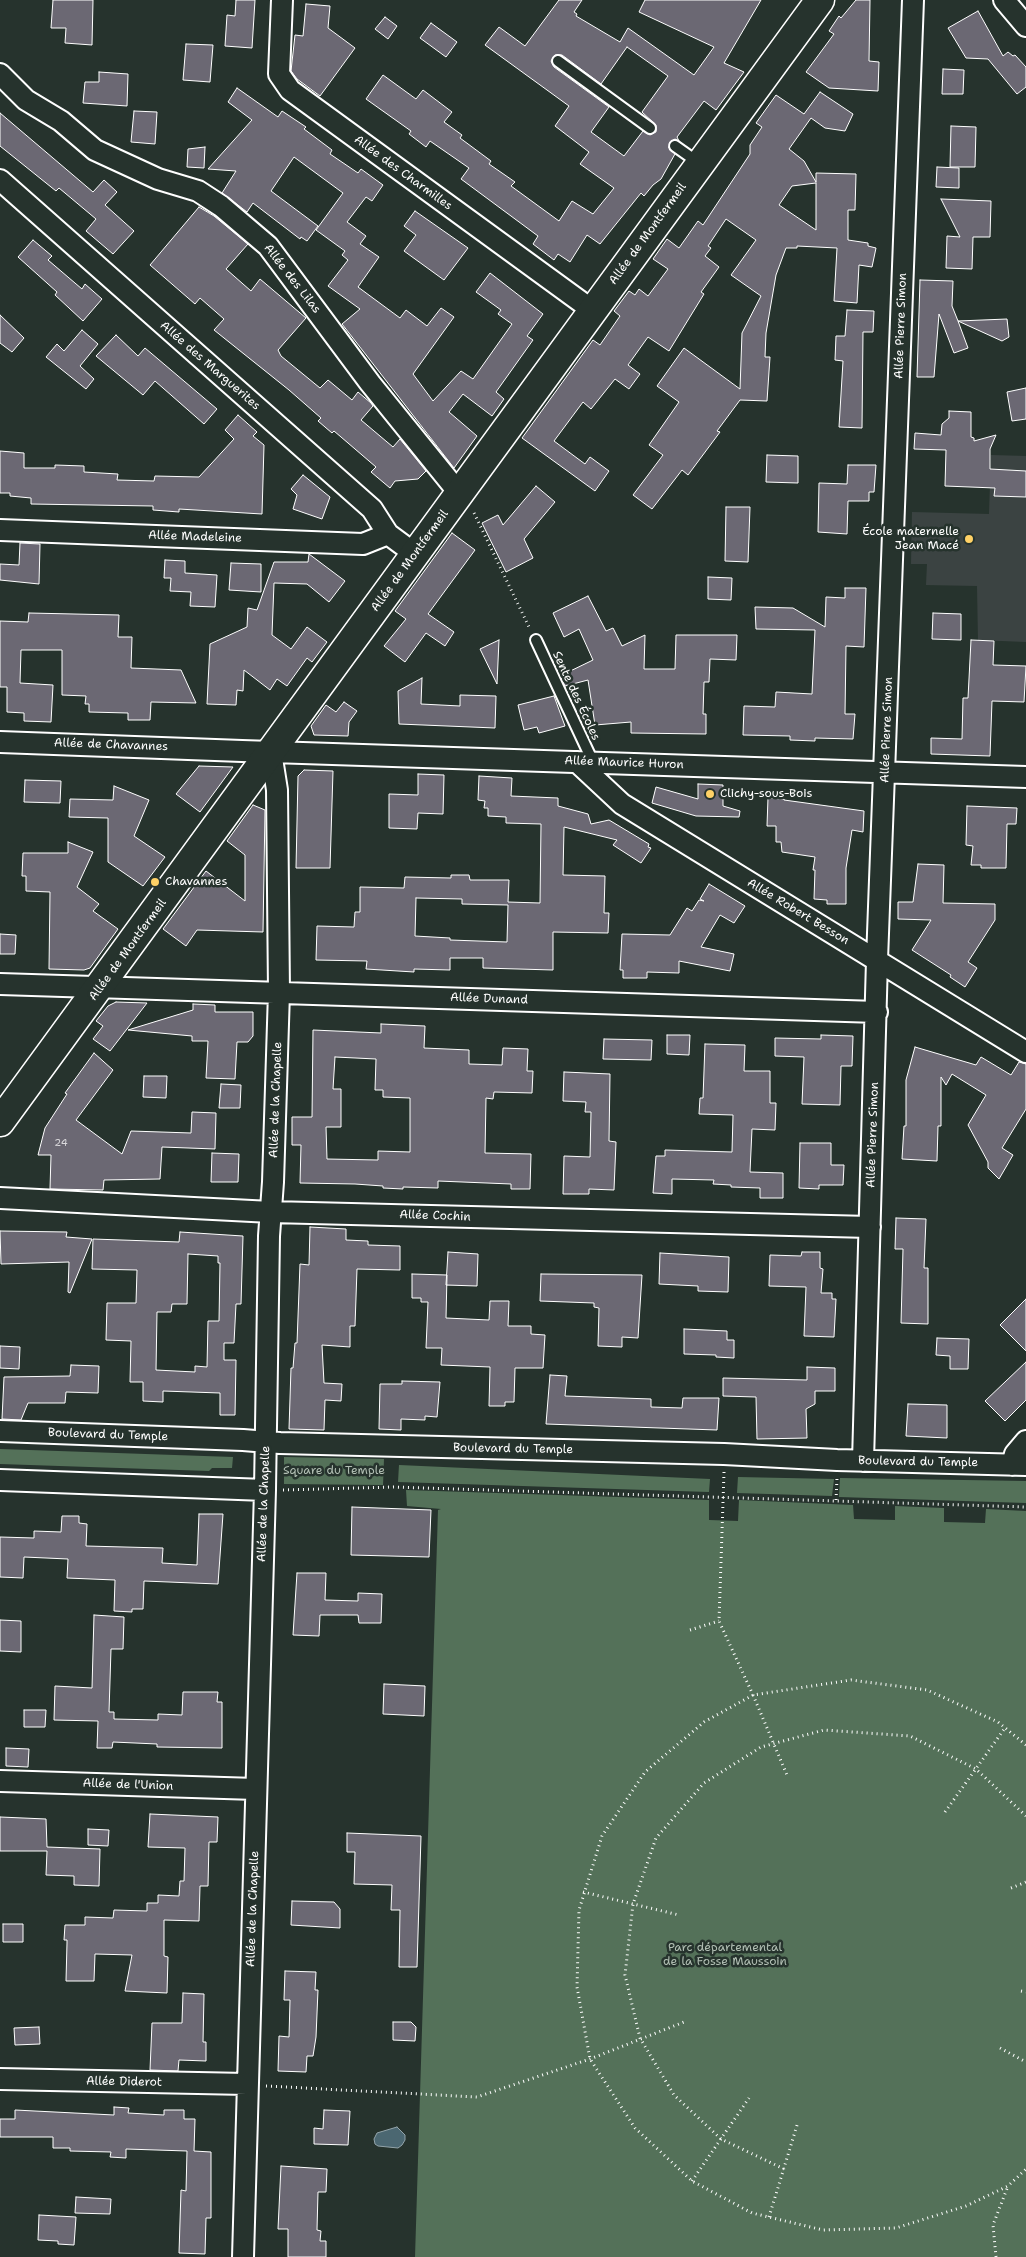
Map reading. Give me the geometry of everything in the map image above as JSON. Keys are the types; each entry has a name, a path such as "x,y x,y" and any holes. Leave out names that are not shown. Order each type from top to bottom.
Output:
{"main road":[{"name":"Allée de Montfermeil","path":"0,1122 100,988 592,310 820,0"}],"street":[{"name":"Allée des Charmilles","path":"282,0 279,74 290,90 592,310"},
{"name":"Allée Pierre Simon","path":"863,1461 877,960 913,0"},
{"path":"1004,0 1026,26"},
{"name":"Allée des Lilas","path":"0,74 26,100 61,122 95,150 158,179 198,191 221,206 268,246 370,383 459,493"},
{"name":"Allée des Marguerites","path":"0,180 372,509 388,534 415,554"},
{"name":"Allée Madeleine","path":"0,530 363,544 388,534"},
{"name":"Allée de Chavannes","path":"0,742 223,749"},
{"name":"Allée Maurice Huron","path":"223,749 1026,776"},
{"name":"Allée de la Chapelle","path":"243,2257 271,1212 279,992 277,790 272,752"},
{"name":"Allée Robert Besson","path":"585,762 622,804 1026,1052"},
{"name":"Allée Dunand","path":"0,984 877,1012"},
{"name":"Allée Cochin","path":"0,1198 271,1212 870,1227"},
{"name":"Boulevard du Temple","path":"0,1431 266,1442 724,1454 863,1461 1019,1465"},
{"path":"1019,1465 1015,1454 1026,1441"},
{"path":"0,1480 265,1490"},
{"name":"Allée de l'Union","path":"0,1781 256,1789"},
{"name":"Allée Diderot","path":"0,2079 247,2084"}],"lane":[{"path":"558,61 650,128"},
{"path":"675,146 700,163"},
{"name":"Sente des Écoles","path":"536,640 585,762"}],"path":[{"path":"459,493 471,508 536,640"},
{"path":"724,1454 719,1621 787,1775"},
{"path":"836,1500 837,1473"},
{"path":"265,1490 393,1487 1026,1507"},
{"path":"690,1630 719,1621"},
{"path":"1026,1745 998,1722 928,1690 851,1680 753,1695 704,1722 645,1772 602,1836 579,1910 576,1987 590,2059 635,2128 692,2181 752,2213 823,2230 896,2228 966,2206 1008,2186 1026,2169"},
{"path":"945,1812 1005,1728"},
{"path":"784,2169 721,2139 674,2095 640,2038 625,1974 633,1904 656,1838 704,1782 762,1746 824,1730 910,1736 976,1769 1026,1816"},
{"path":"1011,1888 1026,1882"},
{"path":"584,1892 679,1915"},
{"path":"1021,1991 1026,1992"},
{"path":"247,2084 477,2097 590,2059 684,2022"},
{"path":"1000,2048 1026,2062"},
{"path":"692,2181 748,2098"},
{"path":"769,2217 798,2122"},
{"path":"996,2257 993,2225 1008,2186"}],"shaded area":[{"name":"École maternelle Jean Macé","path":"991,455 1026,456 1026,642 978,640 977,586 926,585 927,564 911,564 912,512 989,514"}],"green space":[{"path":"0,1449 233,1457 232,1468 212,1468 209,1471 0,1464"},
{"name":"Square du Temple","path":"284,1457 384,1459 383,1485 284,1484"},
{"path":"399,1465 710,1479 709,1492 398,1482"},
{"path":"738,1477 834,1479 832,1496 737,1493"},
{"path":"840,1478 1026,1481 1026,1503 839,1497"},
{"name":"Parc départemental de la Fosse Maussoin","path":"406,1490 709,1500 709,1520 738,1521 739,1500 853,1505 854,1519 895,1520 895,1506 944,1508 944,1522 985,1523 986,1509 1026,1511 1026,2257 415,2257 438,1510 441,1509 407,1506"}],"water":[{"path":"397,2127 405,2135 402,2145 398,2148 375,2144 374,2139 377,2133"}],"building":[{"path":"53,0 93,0 92,45 65,43 66,28 51,28"},
{"path":"236,0 255,0 252,48 225,46 227,15 235,16"},
{"path":"559,0 582,0 574,12 577,14 576,16 620,42 628,28 694,75 714,47 639,12 645,0 761,0 724,63 744,72 716,110 704,101 677,137 679,141 675,139 670,142 669,148 675,154 661,179 644,196 641,193 600,244 587,235 570,262 558,254 554,260 533,244 538,236 461,179 469,168 430,141 426,147 409,134 411,131 366,99 383,75 416,99 423,90 452,112 444,122 462,135 460,138 491,161 489,164 515,182 511,186 559,221 572,201 593,214 614,188 580,164 589,152 555,126 569,106 485,45 499,27 525,46","holes":["627,47 668,76 642,112 656,125 656,132 650,135 643,131 624,156 591,132 609,107 554,67 551,61 555,55 562,55 601,84"]},
{"path":"856,0 870,0 869,61 879,62 878,91 829,88 806,72 834,34 829,31 839,16 841,18"},
{"path":"306,4 330,6 328,28 355,48 320,96 297,79 291,71 295,35 303,36"},
{"path":"978,11 1003,56 1008,52 1013,56 1015,55 1026,67 1026,87 1017,94 988,59 966,58 948,28"},
{"path":"385,17 397,26 388,39 375,29"},
{"path":"431,23 457,42 446,57 420,38"},
{"path":"186,44 213,45 210,82 183,80"},
{"path":"943,69 964,70 963,94 942,94"},
{"path":"99,72 128,74 127,106 83,103 85,82 99,82"},
{"path":"237,88 278,117 282,111 306,127 304,129 332,150 330,154 358,173 361,169 383,185 372,201 366,197 347,222 366,236 360,244 379,257 358,287 400,318 406,310 427,326 441,308 454,317 413,374 433,401 461,371 473,379 512,324 498,314 501,310 476,292 490,273 543,314 527,336 533,340 496,392 504,399 492,416 463,394 449,412 477,436 454,468 342,324 360,309 328,286 348,260 342,255 345,251 316,230 343,193 294,157 271,191 318,226 307,241 301,237 300,239 253,203 247,212 222,193 236,171 208,169 252,120 228,102"},
{"path":"820,92 853,114 845,131 825,128 811,118 789,149 804,161 816,182 816,173 856,174 855,210 848,210 848,240 868,243 868,246 876,248 872,267 859,265 857,303 834,301 837,248 797,246 797,248 786,248 776,275 766,333 765,357 770,357 767,401 740,400 717,431 720,432 688,475 682,470 652,509 633,495 663,455 649,445 679,402 657,386 684,348 740,389 742,333 761,296 731,275 756,240 726,219 708,246 711,248 705,256 719,267 701,292 704,294 669,351 648,337 628,365 640,374 629,389 615,379 591,409 583,402 554,441 585,464 590,457 609,471 595,491 522,438 593,340 600,345 620,316 614,311 629,291 635,295 639,289 648,296 668,269 653,259 667,239 679,248 698,221 703,225 750,154 750,145 762,127 756,123 776,95 804,114","holes":["816,183 816,230 779,205 792,186"]},
{"path":"134,111 157,112 155,144 131,142"},
{"path":"0,113 93,192 104,180 117,192 105,205 134,231 113,254 86,231 96,219 59,188 56,191 0,146"},
{"path":"951,126 976,127 975,167 950,167"},
{"path":"205,147 204,168 187,167 188,149"},
{"path":"937,167 959,168 959,188 936,187"},
{"path":"941,199 991,201 990,237 973,237 972,269 946,268 947,236 960,237"},
{"path":"199,207 214,216 248,244 226,269 251,291 260,279 306,318 278,350 281,356 320,388 328,380 352,400 358,392 371,403 373,406 361,420 393,447 400,439 426,471 418,479 395,481 390,488 371,472 376,467 334,431 332,433 318,421 321,418 289,390 214,330 224,319 200,298 195,304 150,265"},
{"path":"415,211 468,248 444,280 404,251 416,235 404,226"},
{"path":"33,240 52,256 48,260 82,289 85,284 102,299 83,321 55,295 57,292 18,257"},
{"path":"920,280 953,281 952,306 968,348 954,353 939,314 934,377 917,377"},
{"path":"847,310 874,311 873,332 863,332 862,428 839,427 843,361 835,360 836,336 845,336"},
{"path":"0,315 24,338 12,352 0,343"},
{"path":"1007,319 1009,337 1002,341 958,321"},
{"path":"82,330 98,344 80,366 94,379 86,389 46,357 57,344 64,351"},
{"path":"116,335 138,356 145,348 217,409 204,424 155,381 143,395 96,356"},
{"path":"1026,388 1026,419 1012,421 1007,392"},
{"path":"949,411 971,412 971,437 974,438 974,441 996,435 990,449 990,469 1026,471 1026,497 994,496 995,488 945,486 946,450 914,449 915,433 941,435 942,424 949,418"},
{"path":"238,415 257,432 253,436 264,445 262,514 179,509 179,512 153,510 153,506 31,504 31,498 10,496 10,493 0,493 0,451 24,453 24,468 55,468 55,465 84,466 84,472 118,474 117,480 154,481 155,476 199,477 234,439 225,430"},
{"path":"767,455 798,456 798,483 766,482"},
{"path":"848,465 876,465 874,492 869,492 869,501 848,501 847,534 818,532 819,483 847,484"},
{"path":"303,475 330,497 322,519 293,509 297,495 291,489"},
{"path":"536,486 555,502 524,539 533,558 506,572 482,523 498,515 503,525"},
{"path":"726,507 750,507 748,562 725,561"},
{"path":"452,533 475,550 428,614 454,632 445,646 426,633 405,662 384,646 406,619 395,611"},
{"path":"20,543 40,544 39,584 0,580 0,564 19,565"},
{"path":"309,554 345,581 329,602 307,584 274,583 272,635 291,649 307,627 327,642 312,662 307,658 287,686 277,679 270,690 244,670 243,691 237,690 236,705 207,704 210,644 247,627 248,608 257,610 274,562 308,562"},
{"path":"165,560 185,561 185,573 217,575 215,607 190,606 191,592 170,591 171,578 164,578"},
{"path":"231,563 261,564 261,592 229,590"},
{"path":"708,577 732,578 731,600 708,599"},
{"path":"845,588 866,588 864,647 846,646 845,714 855,714 853,739 815,738 815,741 790,740 790,736 743,735 744,706 775,707 776,692 812,694 815,630 756,629 755,607 793,608 825,627 826,597 845,598"},
{"path":"588,596 606,631 613,628 622,646 645,635 644,669 675,669 676,635 737,635 736,660 710,659 709,682 704,682 703,714 706,714 706,734 631,733 631,722 595,725 588,680 565,686 560,676 593,660 579,629 564,637 553,613"},
{"path":"29,613 119,615 118,637 132,637 131,668 181,670 196,703 151,702 150,720 128,720 128,713 89,712 89,704 85,704 86,696 62,695 62,650 21,650 20,683 53,685 51,722 24,721 24,713 7,712 7,687 0,687 0,621 28,622"},
{"path":"933,613 961,614 961,640 932,639"},
{"path":"499,640 497,684 480,649"},
{"path":"971,640 994,641 993,665 1026,666 1024,702 992,701 990,756 931,754 931,738 962,739 963,698 968,698"},
{"path":"422,678 421,704 460,706 460,695 496,696 495,728 399,724 398,691"},
{"path":"554,696 565,726 539,733 537,727 524,730 518,705"},
{"path":"344,702 357,711 349,722 348,736 314,735 311,726 326,705 336,712"},
{"path":"199,766 233,767 200,812 176,794"},
{"path":"304,770 333,771 330,868 296,868 298,776"},
{"path":"418,774 444,775 443,814 418,813 417,829 389,828 389,794 418,795"},
{"path":"479,776 512,778 511,796 558,798 558,806 588,814 591,824 609,820 649,844 648,847 651,848 641,863 613,845 617,840 564,827 563,875 605,876 604,913 609,913 608,933 553,932 553,970 483,968 483,958 450,958 450,970 414,969 414,972 366,969 367,961 316,960 317,926 354,927 355,912 360,912 360,887 404,888 405,877 451,878 451,875 469,875 470,880 509,880 508,902 540,903 541,824 506,823 506,817 488,816 488,808 484,808 485,801 478,800","holes":["416,898 462,899 462,904 508,905 507,942 450,940 450,938 415,936"]},
{"path":"25,780 61,781 60,803 24,802"},
{"path":"698,784 723,785 723,806 740,811 739,817 696,816 652,803 656,787 698,799"},
{"path":"114,786 149,800 134,836 165,857 143,886 108,862 108,818 69,817 70,799 113,800"},
{"path":"768,798 864,811 863,832 852,830 846,868 846,904 827,904 827,900 814,899 815,870 813,870 815,857 782,852 781,842 776,842 776,826 767,826"},
{"path":"253,805 265,810 263,932 197,930 186,946 163,929 206,871 245,901 245,855 227,841"},
{"path":"967,806 1017,808 1016,824 1007,824 1006,868 981,868 981,865 971,865 973,846 966,845"},
{"path":"68,842 93,852 77,887 99,904 93,911 118,929 90,968 84,970 49,969 50,892 26,891 26,876 22,876 23,853 68,853"},
{"path":"918,864 944,865 943,903 995,904 995,920 968,962 977,968 965,987 950,977 951,975 912,950 931,920 898,919 898,902 913,902"},
{"path":"709,884 745,906 734,923 720,915 701,947 734,954 730,971 679,961 679,973 647,972 647,978 623,978 623,970 620,970 622,934 670,935 687,908 692,911 699,900 704,901 700,899"},
{"path":"0,934 16,935 15,954 0,954"},
{"path":"116,1002 147,1003 110,1051 93,1039 103,1026 96,1021 108,1006"},
{"path":"193,1004 215,1005 215,1012 253,1012 253,1036 248,1042 237,1042 235,1079 206,1078 208,1041 192,1041 192,1036 128,1030 193,1010"},
{"path":"381,1024 425,1026 424,1048 469,1050 469,1064 502,1065 503,1048 528,1049 527,1071 533,1071 532,1093 494,1092 493,1099 486,1098 485,1153 531,1154 530,1189 511,1189 511,1184 438,1181 438,1188 403,1187 403,1189 355,1184 300,1183 301,1145 292,1145 292,1117 312,1117 313,1030 381,1033","holes":["335,1057 376,1059 375,1090 383,1090 383,1097 410,1098 410,1152 378,1151 378,1160 327,1159 326,1127 341,1127 341,1089 333,1089"]},
{"path":"667,1035 690,1035 689,1055 667,1054"},
{"path":"821,1035 853,1036 852,1066 841,1066 840,1105 802,1104 804,1057 775,1056 775,1038 821,1039"},
{"path":"604,1039 652,1040 651,1060 603,1059"},
{"path":"705,1044 745,1045 744,1071 770,1071 770,1103 776,1103 775,1130 752,1129 750,1172 783,1173 783,1198 760,1198 760,1188 713,1184 714,1180 672,1179 672,1194 653,1193 656,1156 665,1156 665,1150 732,1152 733,1115 699,1114 700,1098 703,1098"},
{"path":"915,1047 976,1065 981,1057 1011,1075 1019,1062 1026,1064 1026,1109 1002,1148 1013,1155 999,1179 988,1168 988,1162 968,1125 986,1095 952,1074 946,1085 941,1077 941,1126 938,1126 937,1161 902,1159 904,1126 906,1126 906,1080"},
{"path":"94,1053 113,1070 76,1120 122,1154 131,1131 191,1133 192,1112 216,1113 215,1149 162,1147 160,1179 104,1180 103,1190 50,1189 51,1155 38,1155 45,1128 67,1094 65,1093"},
{"path":"564,1072 610,1074 609,1141 616,1142 614,1190 589,1189 589,1194 563,1194 564,1156 590,1157 591,1112 585,1112 586,1102 563,1101"},
{"path":"144,1076 167,1076 166,1098 143,1097"},
{"path":"221,1084 241,1085 240,1108 219,1108"},
{"path":"800,1143 831,1143 831,1165 844,1165 843,1185 819,1185 819,1189 799,1188"},
{"path":"212,1153 239,1154 238,1182 211,1182"},
{"path":"896,1218 926,1219 924,1268 928,1268 928,1324 901,1323 903,1249 895,1249"},
{"path":"310,1227 346,1229 346,1240 368,1241 368,1245 400,1246 400,1270 357,1269 355,1326 350,1326 350,1347 322,1345 324,1383 342,1384 341,1401 325,1400 324,1430 289,1429 291,1368 293,1368 295,1343 297,1343 300,1264 309,1265"},
{"path":"0,1231 67,1232 66,1237 92,1239 70,1293 68,1292 69,1262 1,1264"},
{"path":"180,1232 243,1236 241,1304 236,1304 234,1343 224,1343 224,1360 236,1360 235,1415 220,1415 220,1393 163,1391 163,1402 143,1401 143,1382 130,1382 131,1341 106,1340 107,1303 136,1303 137,1270 92,1269 93,1239 179,1242","holes":["188,1254 218,1256 218,1263 220,1263 219,1321 208,1321 207,1367 195,1366 195,1372 156,1370 157,1312 171,1312 172,1304 187,1304"]},
{"path":"448,1252 478,1254 477,1286 446,1285"},
{"path":"802,1252 820,1252 820,1268 823,1269 821,1293 832,1293 832,1299 836,1299 834,1337 804,1336 806,1287 769,1286 770,1255 801,1256"},
{"path":"660,1253 729,1257 728,1292 698,1291 698,1286 659,1284"},
{"path":"412,1274 447,1275 446,1318 489,1320 490,1301 509,1301 508,1326 531,1326 531,1334 545,1335 543,1368 515,1368 514,1402 505,1402 505,1406 489,1406 490,1367 441,1365 442,1348 426,1348 428,1302 421,1302 421,1298 412,1298"},
{"path":"541,1274 642,1275 638,1338 622,1337 622,1347 598,1346 599,1308 594,1307 594,1303 540,1301"},
{"path":"1026,1299 1026,1351 1000,1325"},
{"path":"684,1329 727,1331 727,1340 734,1340 734,1358 716,1357 716,1355 684,1354"},
{"path":"937,1338 969,1339 968,1369 950,1369 950,1356 936,1355"},
{"path":"0,1346 20,1347 19,1369 0,1368"},
{"path":"1026,1362 1026,1400 1005,1421 985,1401"},
{"path":"71,1365 99,1366 98,1393 66,1392 65,1403 28,1403 21,1420 2,1419 4,1377 70,1376"},
{"path":"807,1367 835,1368 835,1391 815,1391 815,1404 806,1409 807,1438 757,1439 756,1397 723,1396 723,1378 807,1380"},
{"path":"550,1375 567,1376 565,1396 651,1399 651,1407 682,1408 683,1398 719,1398 717,1430 546,1424"},
{"path":"402,1381 440,1382 437,1417 425,1416 425,1420 401,1419 401,1430 379,1429 380,1384 402,1384"},
{"path":"908,1404 947,1405 947,1438 906,1436"},
{"path":"352,1507 431,1510 429,1557 351,1555"},
{"path":"199,1514 223,1514 218,1584 144,1581 143,1609 132,1609 132,1612 114,1611 115,1580 67,1578 68,1559 24,1557 23,1578 0,1577 0,1537 34,1538 34,1531 61,1532 62,1516 79,1516 79,1523 87,1524 86,1546 163,1548 162,1563 197,1565"},
{"path":"297,1573 326,1573 325,1600 358,1601 358,1593 382,1594 381,1623 359,1623 358,1615 320,1615 319,1636 293,1635"},
{"path":"94,1615 124,1617 123,1649 111,1649 109,1712 114,1712 114,1719 158,1720 158,1714 182,1715 183,1692 218,1692 217,1702 222,1702 222,1748 157,1747 157,1744 113,1742 112,1748 97,1748 98,1721 54,1720 55,1686 92,1688"},
{"path":"0,1620 21,1621 21,1652 0,1651"},
{"path":"384,1684 425,1686 424,1716 383,1714"},
{"path":"24,1710 46,1710 45,1727 24,1727"},
{"path":"6,1748 29,1749 28,1767 6,1766"},
{"path":"150,1814 218,1817 217,1842 209,1842 208,1886 200,1886 199,1921 164,1920 164,1956 168,1957 167,1993 125,1991 132,1955 95,1954 94,1981 66,1981 67,1940 64,1940 65,1925 85,1925 85,1917 113,1918 114,1910 147,1911 147,1903 158,1903 158,1895 179,1896 180,1881 184,1881 185,1848 148,1847"},
{"path":"0,1817 46,1819 47,1847 100,1849 99,1886 74,1885 74,1876 46,1875 47,1851 0,1851"},
{"path":"88,1829 109,1830 108,1846 88,1845"},
{"path":"347,1833 421,1836 417,1967 399,1967 400,1910 391,1910 392,1885 354,1884 355,1852 347,1852"},
{"path":"292,1901 334,1902 340,1909 340,1928 291,1925"},
{"path":"3,1924 23,1924 23,1942 3,1942"},
{"path":"285,1971 316,1972 315,1990 318,1990 316,2037 313,2056 307,2056 306,2072 278,2071 279,2036 289,2037 290,2000 284,2000"},
{"path":"183,1993 204,1994 203,2042 206,2042 206,2061 179,2060 178,2071 150,2070 152,2023 182,2023"},
{"path":"393,2022 411,2022 416,2027 415,2041 393,2040"},
{"path":"39,2027 40,2044 15,2045 14,2028"},
{"path":"114,2107 129,2108 128,2113 164,2115 164,2110 184,2110 184,2119 195,2119 194,2151 211,2152 211,2218 206,2218 205,2254 179,2253 181,2190 186,2191 187,2151 126,2149 126,2158 110,2157 111,2152 70,2151 70,2148 53,2148 53,2137 0,2137 0,2119 15,2119 15,2110 114,2115"},
{"path":"324,2110 350,2111 348,2145 314,2144 314,2128 323,2129"},
{"path":"281,2166 327,2169 326,2192 318,2192 317,2230 321,2231 320,2241 326,2241 326,2257 288,2257 288,2229 278,2229"},
{"path":"76,2197 111,2199 110,2214 75,2213"},
{"path":"39,2215 76,2217 74,2245 58,2244 58,2241 38,2240"}],"place":[{"name":"École maternelle Jean Macé","path":"969,539"},
{"name":"Clichy-sous-Bois","path":"710,794"},
{"name":"Chavannes","path":"155,882"}]}
